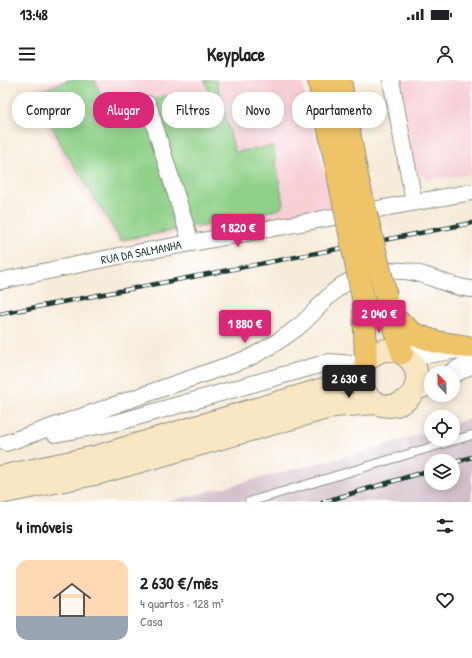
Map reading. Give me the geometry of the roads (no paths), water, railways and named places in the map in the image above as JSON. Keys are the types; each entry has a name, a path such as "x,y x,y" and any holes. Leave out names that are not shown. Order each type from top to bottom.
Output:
{"highway":[{"path":"319,80 348,180 405,355"},
{"path":"340,80 348,180 364,303 364,367"},
{"path":"388,306 414,334 471,352"}],"main road":[{"path":"0,477 95,457 327,388 364,367 379,352 391,350 405,355 413,363 417,372 417,382 423,387 409,398 393,406 376,403 334,406 100,473 0,493"},
{"path":"364,367 361,383 364,391 376,403"}],"street":[{"path":"391,80 414,202"},
{"path":"154,124 190,243"},
{"name":"RUA DA SALMANHA","path":"0,281 190,243 472,192"},
{"path":"3,443 249,358 275,344 299,326 338,288 351,281 372,274 406,271 442,283 472,289"},
{"path":"405,355 471,352"},
{"path":"459,366 471,352"},
{"path":"3,443 119,422 329,362 364,367"}],"lane":[{"path":"249,502 472,435"}],"railway":[{"path":"0,314 472,223"},
{"path":"460,461 472,457"},
{"path":"323,502 424,472"}]}
